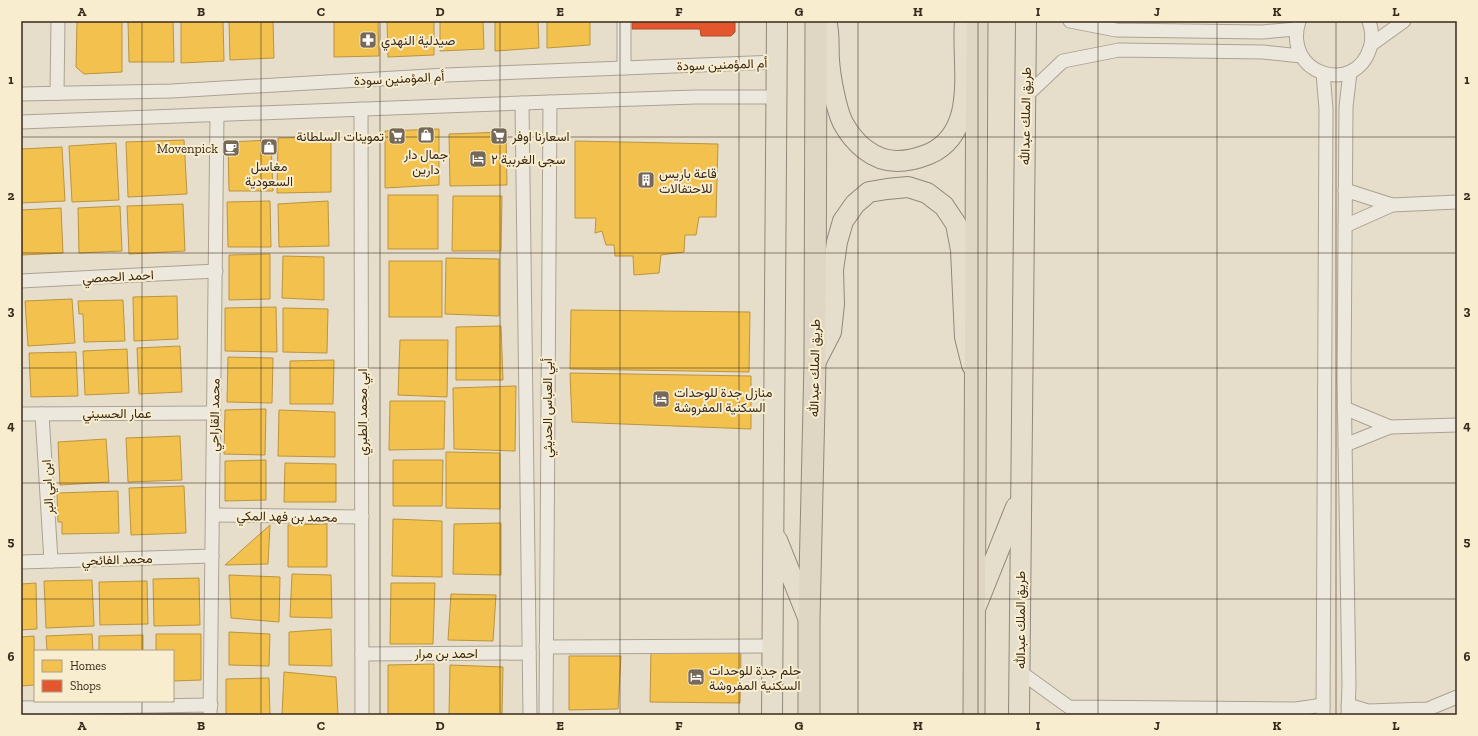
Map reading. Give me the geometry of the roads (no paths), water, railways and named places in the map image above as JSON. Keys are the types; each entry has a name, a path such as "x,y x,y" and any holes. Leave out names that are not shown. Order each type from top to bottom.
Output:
{"highway":[{"name":"طريق الملك عبدالله","path":"809,715 809,620 815,363 816,21"},
{"path":"974,715 977,21"}],"main road":[{"path":"772,715 777,21"},
{"path":"826,21 832,83 842,121 851,135 863,148 888,161 905,162 938,150 952,136 960,120 964,91 966,21"},
{"name":"طريق الملك عبدالله","path":"1019,715 1026,21"},
{"path":"815,363 831,332 834,304 833,270 837,242 843,221 855,204 869,192 908,187 927,193 944,206 956,224 961,250 965,337 975,376"},
{"path":"974,611 1020,497"},
{"path":"774,530 809,620"}],"street":[{"path":"57,93 58,21"},
{"path":"624,21 624,68"},
{"path":"1070,21 1116,30 1262,32 1298,25 1296,39 1301,56 1307,64 1314,70 1336,75 1350,72 1358,67 1369,53 1372,44 1372,34 1369,21"},
{"path":"1372,44 1404,21"},
{"path":"1025,97 1063,61 1119,50 1263,52 1301,56"},
{"name":"أم المؤمنين سودة","path":"21,94 172,91 446,75 777,62"},
{"path":"1350,72 1346,106 1344,408 1348,710 1368,711 1428,709 1457,697"},
{"path":"1019,672 1069,707 1323,710 1326,108 1323,73"},
{"path":"21,122 695,97 777,97"},
{"name":"أبي العباس الحديثي","path":"546,715 550,102"},
{"name":"أبي العباس الحديثي","path":"522,103 530,715"},
{"name":"ابي محمد الطبري","path":"361,109 362,715"},
{"name":"محمد القاراحي","path":"211,710 217,115"},
{"path":"1345,190 1392,204 1457,202"},
{"path":"1345,226 1392,204"},
{"name":"احمد الحمصي","path":"21,281 216,271"},
{"path":"1344,408 1390,427"},
{"name":"عمار الحسيني","path":"21,414 214,413"},
{"name":"ابن ابي البر","path":"42,414 51,561"},
{"path":"1345,445 1390,427 1457,425"},
{"name":"محمد بن فهد المكي","path":"213,514 362,517"},
{"name":"محمد الفائحي","path":"21,562 212,556"},
{"path":"546,647 773,646"},
{"name":"احمد بن مرار","path":"362,654 529,653"},
{"path":"21,708 44,711 211,710"}],"place":[{"name":"صيدلية النهدي","path":"368,40"},
{"name":"جمال دار دارين","path":"426,135"},
{"name":"تموينات السلطانة","path":"397,136"},
{"name":"اسعارنا اوفر","path":"499,136"},
{"name":"مغاسل السعودية","path":"269,147"},
{"name":"Movenpick","path":"231,148"},
{"name":"سجى الغربية ٢","path":"478,159"},
{"name":"قاعة باريس للاحتفالات","path":"646,180"},
{"name":"منازل جدة للوحدات السكنية المفروشة","path":"661,399"},
{"name":"حلم جدة للوحدات السكنية المفروشة","path":"696,677"}]}
